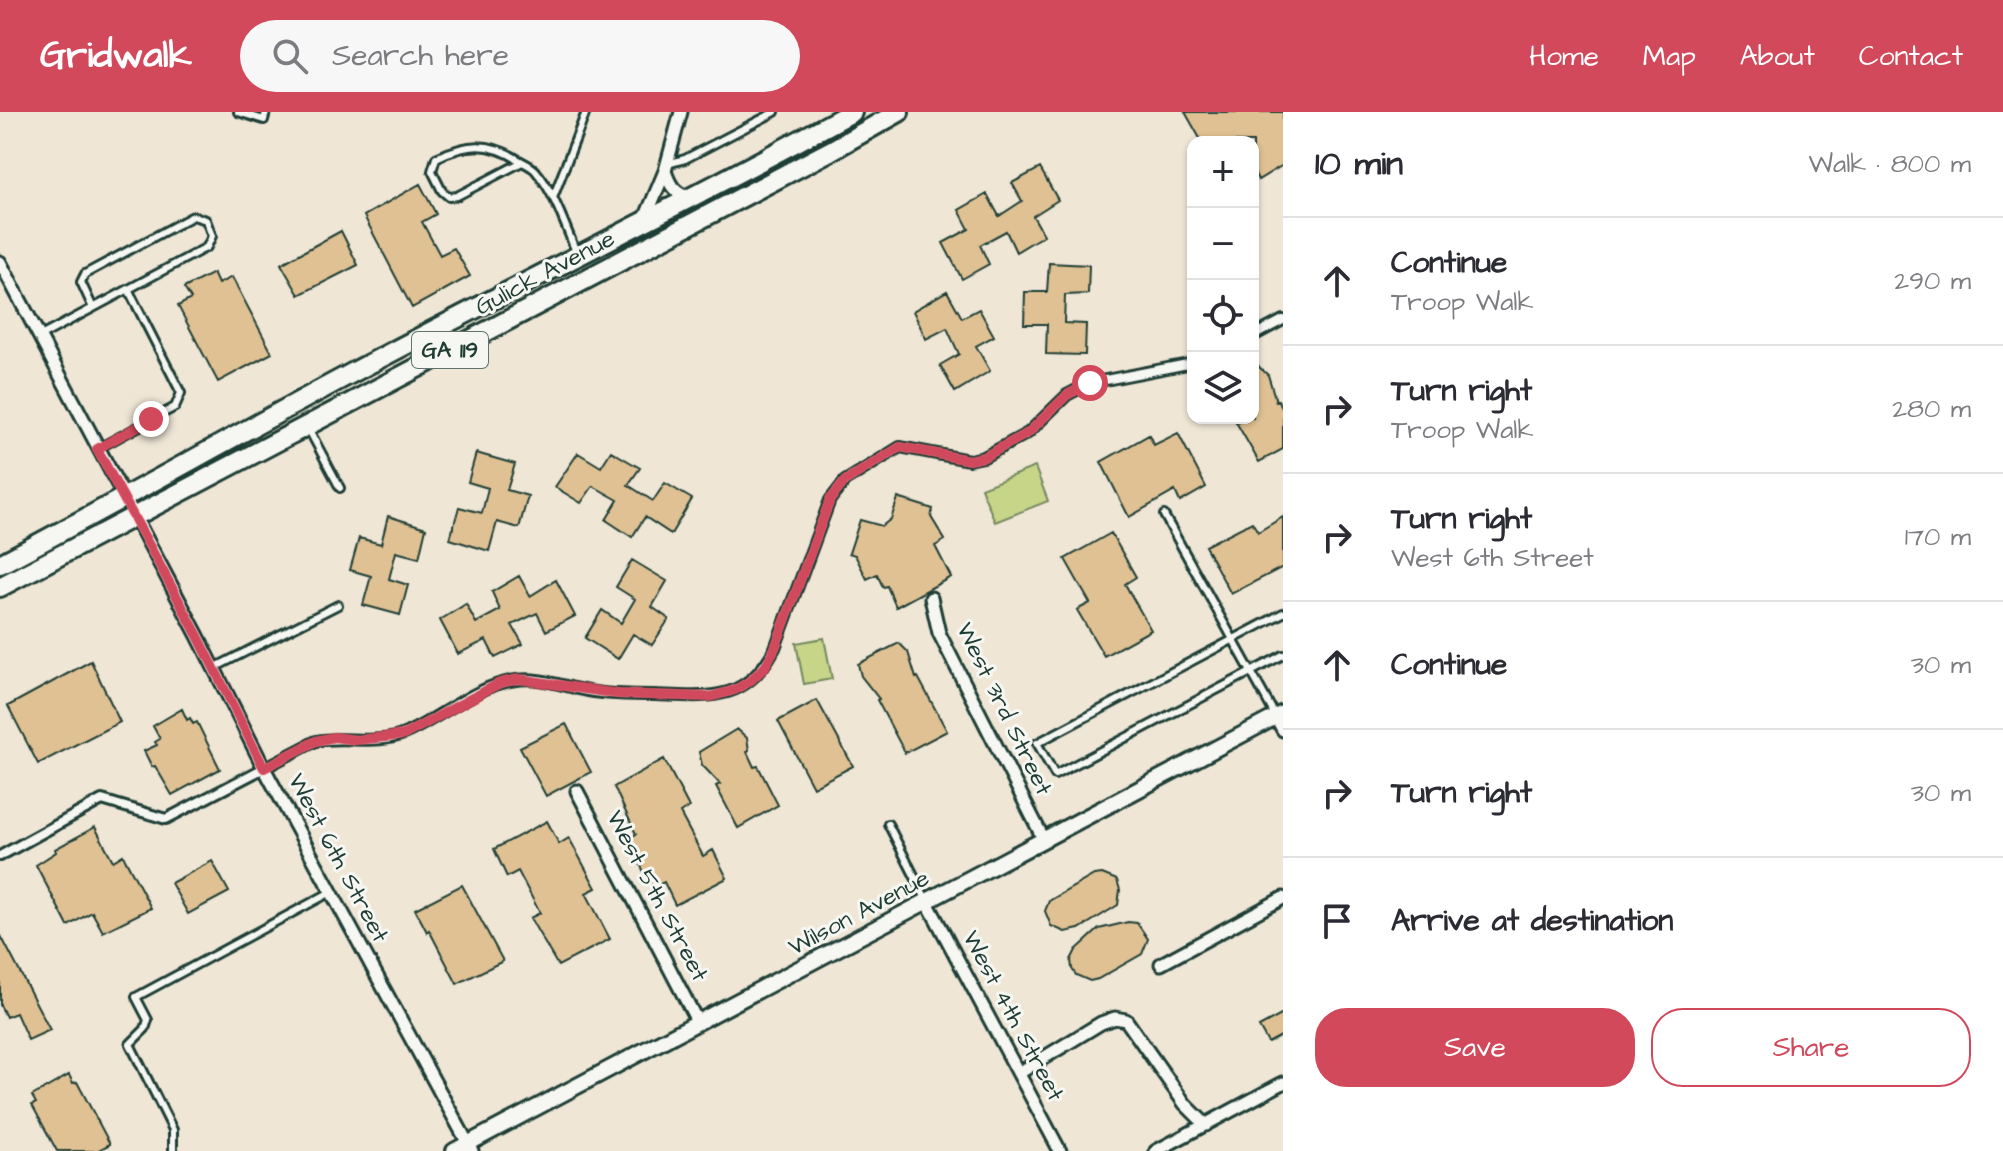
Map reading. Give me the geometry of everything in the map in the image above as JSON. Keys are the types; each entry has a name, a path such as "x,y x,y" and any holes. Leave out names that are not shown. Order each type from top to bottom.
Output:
{"main road":[{"name":"Gulick Avenue","path":"0,564 306,425 899,112"},
{"name":"Gulick Avenue","path":"0,587 351,374 578,257 843,114"}],"street":[{"path":"644,222 666,168 683,113"},
{"path":"666,168 669,185 689,198"},
{"name":"West 6th Street","path":"0,262 465,1149"},
{"path":"1259,333 1283,320"},
{"path":"0,856 102,800 166,819 316,741 334,737 356,740 404,735 500,683 519,679 618,694 710,697 735,690 765,667 775,648 830,500 845,481 900,447 969,460 984,457 1028,433 1067,395 1090,383 1187,364"},
{"name":"West 3rd Street","path":"931,598 939,633 1043,838"},
{"name":"Wilson Avenue","path":"465,1149 697,1021 1043,838 1281,720"},
{"name":"West 5th Street","path":"577,791 697,1021"},
{"path":"1161,964 1283,898"},
{"name":"West 4th Street","path":"927,902 1060,1151"},
{"path":"1019,1073 1101,1023 1115,1018 1126,1020 1185,1104 1206,1125"},
{"path":"1156,1151 1283,1083"}],"lane":[{"path":"238,112 264,120 266,112"},
{"path":"553,198 586,112"},
{"path":"666,168 775,112"},
{"path":"522,162 457,196 449,197 442,191 432,171 436,158 457,148 477,146 504,150 534,169 553,198 578,257"},
{"path":"39,337 207,247 212,236 206,220 193,216 85,274 81,282 93,308"},
{"path":"97,449 175,407 181,393 128,289"},
{"path":"306,425 340,488"},
{"path":"1164,515 1281,720"},
{"path":"214,668 338,605"},
{"path":"1283,613 1037,743 1055,775 1283,655"},
{"path":"888,824 927,902"},
{"path":"173,1151 173,1130 130,1044 145,1029 148,1020 136,997 331,892"}],"green space":[{"path":"1035,467 1048,501 995,522 981,488"},
{"path":"824,638 832,679 804,684 796,643"}],"building":[{"path":"1185,112 1283,112 1283,165 1259,179 1259,136 1199,136"},
{"path":"1040,168 1058,200 1033,216 1044,235 1016,252 1006,231 980,245 989,264 962,279 943,243 969,229 959,210 987,194 999,216 1022,201 1012,183"},
{"path":"420,184 436,214 422,222 440,255 454,248 470,276 412,308 364,216"},
{"path":"341,231 358,265 299,295 281,264"},
{"path":"1049,263 1089,265 1088,294 1065,295 1064,323 1086,324 1085,355 1046,354 1047,324 1024,324 1025,292 1047,292"},
{"path":"213,273 218,284 232,277 272,353 218,382 178,306 191,299 184,288"},
{"path":"947,291 962,318 979,309 994,336 976,346 990,371 955,392 940,365 959,354 947,328 926,339 913,311"},
{"path":"1259,367 1268,375 1276,401 1283,410 1283,449 1259,462 1237,424 1259,424"},
{"path":"1178,433 1206,487 1180,502 1175,491 1129,517 1101,462 1149,435 1154,445"},
{"path":"611,451 640,468 628,485 653,501 665,483 692,499 671,534 645,517 632,537 606,520 618,500 593,486 581,503 555,487 578,453 601,467"},
{"path":"476,453 515,464 507,490 528,496 519,528 497,522 489,551 450,539 459,507 482,513 488,488 468,482"},
{"path":"898,498 933,509 931,517 945,540 935,546 951,577 896,607 887,586 883,587 877,574 867,579 855,555 849,553 860,520 882,526 891,519"},
{"path":"388,516 426,528 419,558 396,552 389,579 408,585 400,615 363,605 371,576 350,570 359,538 381,544"},
{"path":"1283,517 1283,567 1231,594 1205,546 1252,522 1258,532"},
{"path":"1111,533 1136,577 1125,584 1151,630 1104,656 1077,610 1090,603 1065,559"},
{"path":"632,560 667,581 652,607 669,619 652,645 633,634 618,659 585,638 602,610 621,623 635,599 616,587"},
{"path":"519,576 530,596 556,580 575,616 546,631 537,613 512,625 523,644 495,658 486,640 458,654 440,620 466,604 476,623 500,610 492,592"},
{"path":"899,643 908,652 916,678 947,731 905,753 879,699 861,676 858,664"},
{"path":"91,661 120,722 38,764 8,706"},
{"path":"817,700 853,766 813,787 778,721"},
{"path":"182,709 187,720 190,718 193,724 197,722 220,769 172,795 144,751 157,745 155,742 160,739 153,726"},
{"path":"566,724 591,772 546,796 520,747"},
{"path":"737,729 747,738 747,752 754,767 758,766 778,805 738,828 716,786 720,784 702,765 699,752"},
{"path":"664,759 689,807 680,813 703,856 713,850 727,878 675,905 664,882 652,888 628,840 636,834 614,787"},
{"path":"547,821 559,844 569,838 596,888 586,893 610,939 558,966 530,918 540,913 518,871 507,877 494,849"},
{"path":"95,827 113,861 123,855 151,908 103,932 92,912 68,926 36,865 56,852 55,849"},
{"path":"212,861 229,892 188,914 171,883"},
{"path":"1102,874 1117,880 1120,890 1118,905 1079,929 1065,932 1051,926 1045,911 1049,901 1094,875"},
{"path":"462,885 503,961 457,984 415,909"},
{"path":"1137,923 1148,939 1142,954 1098,979 1090,981 1076,975 1071,960 1076,950 1099,929"},
{"path":"0,934 50,1030 28,1040 16,1013 6,1017 0,1005"},
{"path":"1283,1014 1283,1035 1268,1043 1259,1027"},
{"path":"69,1075 73,1083 77,1082 110,1144 97,1151 57,1151 32,1105 36,1103 32,1096"}],"route":[{"path":"151,419 97,449 198,636 264,768 316,741 334,737 356,740 404,735 471,697 500,683 519,679 618,694 710,697 735,690 765,667 775,648 816,532 830,500 845,481 900,447 969,460 984,457 1014,443 1067,395 1090,383"}]}
